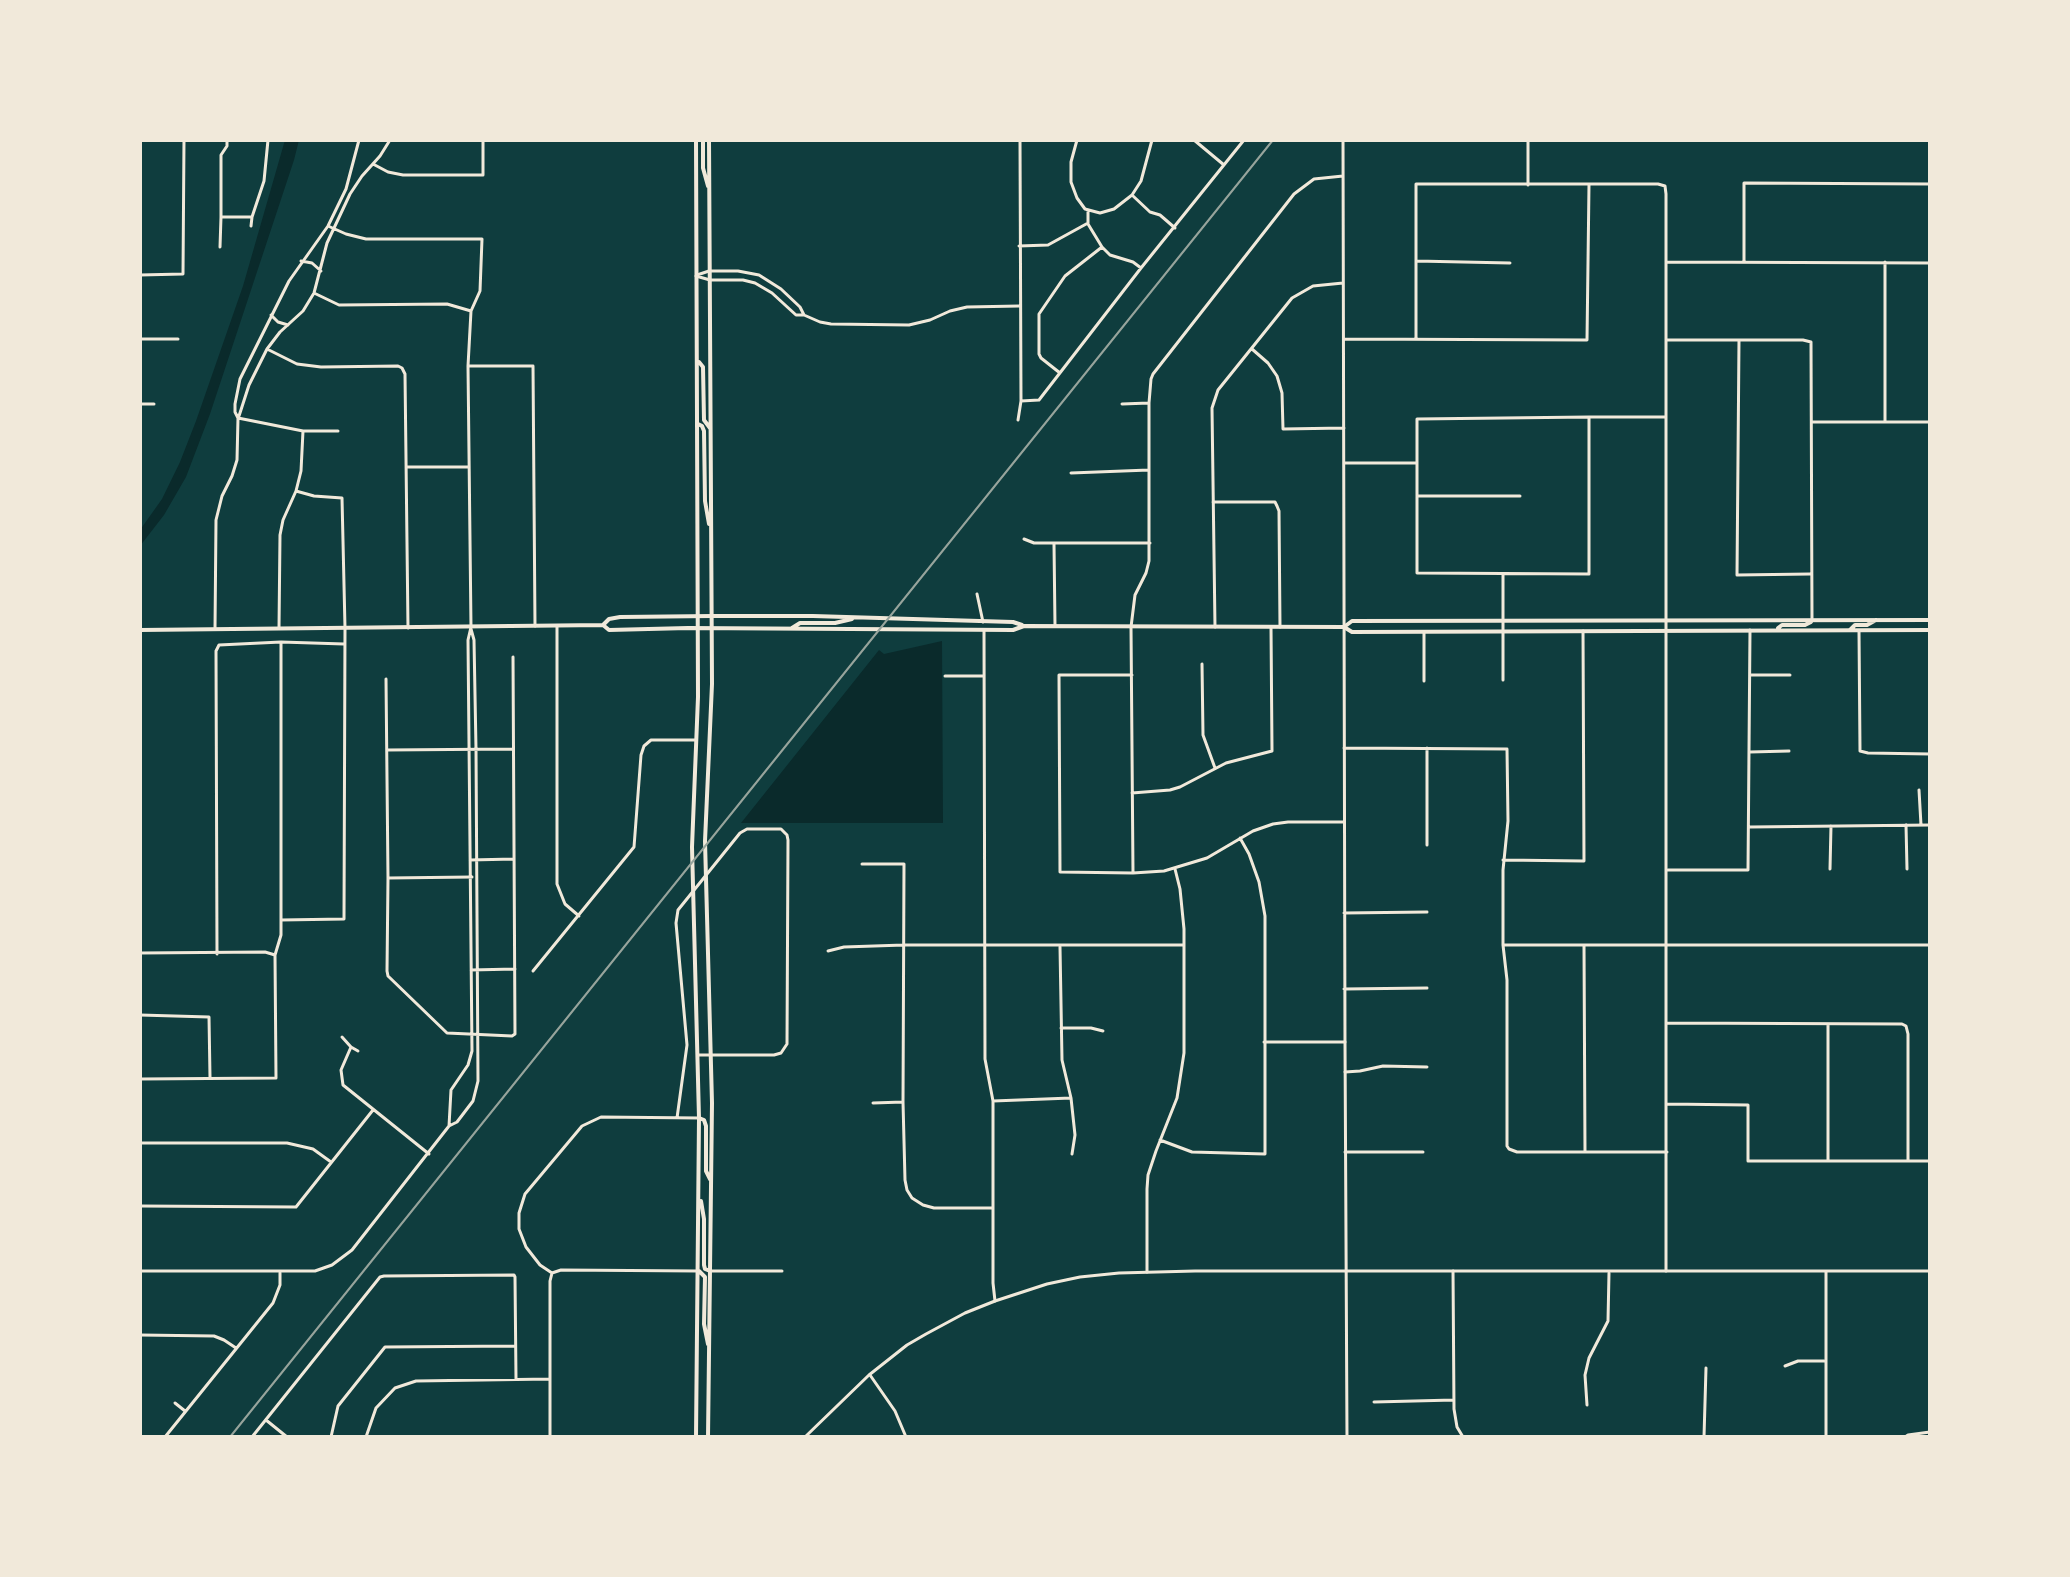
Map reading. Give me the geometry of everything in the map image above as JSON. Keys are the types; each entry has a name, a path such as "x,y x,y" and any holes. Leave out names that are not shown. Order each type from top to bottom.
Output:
{"main road":[{"path":"696,140 698,628 692,876 699,1118 696,1437"},
{"path":"703,140 703,168 709,193"},
{"path":"708,1437 712,1181 705,830 712,703 709,140"},
{"path":"697,360 703,367 704,420 710,428"},
{"path":"697,424 704,431 705,501 712,538"},
{"path":"603,625 609,619 620,617 712,616 858,617 1013,622 1024,626 1344,627 1352,632 1930,630"},
{"path":"792,628 800,623 835,623 858,617"},
{"path":"1776,630 1782,625 1805,625 1812,620"},
{"path":"1850,630 1855,625 1867,625 1876,620"},
{"path":"1344,627 1352,621 1930,620"},
{"path":"140,630 603,625 609,630 1013,630 1024,626"},
{"path":"699,1118 704,1120 706,1126 706,1171 712,1181"},
{"path":"699,1190 704,1219 704,1265 710,1271"},
{"path":"698,1271 705,1277 704,1324 710,1354"}],"street":[{"path":"140,275 183,274 184,140"},
{"path":"220,247 221,155 227,140"},
{"path":"251,226 264,181 268,140"},
{"path":"215,629 216,520 237,460 238,418 249,385 267,349 303,311 314,293 359,140"},
{"path":"238,418 235,404 240,379 289,281 301,261 331,227 357,182 390,140"},
{"path":"373,164 403,175 483,175 483,140"},
{"path":"1018,420 1021,401 1020,140"},
{"path":"1077,140 1071,162 1071,182 1078,199 1088,210 1100,213 1114,209 1132,195 1141,181 1152,140"},
{"path":"1194,140 1224,165"},
{"path":"1021,401 1039,400 1244,140"},
{"path":"1343,140 1347,1437"},
{"path":"1528,140 1528,185"},
{"path":"1133,873 1131,627 1135,595 1146,573 1150,543 1149,403 1153,374 1294,194 1314,179 1343,176"},
{"path":"1744,262 1744,183 1930,184"},
{"path":"1416,339 1416,184 1665,186 1666,1272"},
{"path":"1344,339 1587,340 1589,185"},
{"path":"1132,195 1150,212 1160,215 1175,228"},
{"path":"1088,210 1088,223 1102,247 1110,255 1133,262 1141,268"},
{"path":"221,217 252,217"},
{"path":"1019,246 1048,245 1088,223"},
{"path":"140,1271 315,1271 332,1265 346,1255 449,1126 457,1122 473,1101 478,1087 476,749 474,640 471,627 468,366 471,311 480,291 482,239 366,239 331,227"},
{"path":"1060,373 1039,354 1039,314 1065,276 1102,247"},
{"path":"301,261 312,263 321,271"},
{"path":"1416,261 1510,263"},
{"path":"1666,262 1930,263"},
{"path":"1885,262 1885,422"},
{"path":"696,276 709,271 746,272 765,278 777,285 804,315"},
{"path":"696,276 755,283 772,293 796,315 831,324 909,325 967,307 1019,306"},
{"path":"1215,627 1212,408 1218,390 1298,293 1322,284 1343,283"},
{"path":"314,293 339,305 447,304 471,311"},
{"path":"271,315 278,322 288,325"},
{"path":"140,339 178,339"},
{"path":"1666,340 1811,342 1812,620"},
{"path":"1739,340 1737,575 1812,574"},
{"path":"1251,348 1268,363 1280,385 1283,429 1344,428"},
{"path":"267,349 297,364 402,368 405,374 408,628"},
{"path":"468,366 533,366 535,627"},
{"path":"1122,404 1149,403"},
{"path":"140,404 154,404"},
{"path":"1589,417 1589,574 1417,573 1417,419 1589,417 1667,417"},
{"path":"238,418 303,431 338,431"},
{"path":"1812,422 1930,422"},
{"path":"279,628 281,528 296,491 302,463 303,431"},
{"path":"1344,463 1416,463"},
{"path":"406,467 469,467"},
{"path":"1071,473 1149,470"},
{"path":"281,920 344,919 342,498 296,491"},
{"path":"1417,496 1520,496"},
{"path":"1213,502 1275,502 1279,511 1280,627"},
{"path":"1024,539 1054,544 1150,543"},
{"path":"1054,544 1055,626"},
{"path":"1503,574 1503,680"},
{"path":"977,594 983,622"},
{"path":"449,1126 451,1090 468,1065 472,1051 468,640 471,627"},
{"path":"557,627 557,884 565,904 579,916"},
{"path":"1132,793 1170,790 1241,758 1272,751 1271,627"},
{"path":"984,630 985,1059 993,1101 995,1301"},
{"path":"1667,869 1748,870 1750,630"},
{"path":"1503,860 1584,861 1583,631"},
{"path":"1859,631 1860,751 1930,754"},
{"path":"1424,632 1424,681"},
{"path":"217,954 216,651 219,645 281,642 344,644"},
{"path":"140,1079 276,1078 275,955 281,935 281,642"},
{"path":"386,679 388,976 447,1033 512,1036 515,1034 513,657"},
{"path":"1202,664 1203,735 1215,768"},
{"path":"1132,675 1059,675 1060,872 1133,873 1175,869 1207,858 1262,827 1281,823 1344,822"},
{"path":"1750,675 1790,675"},
{"path":"945,676 984,676"},
{"path":"533,971 634,847 644,746 651,740 696,740"},
{"path":"1344,748 1507,749 1508,821 1503,860 1503,945 1507,980 1509,1149 1517,1152 1667,1152"},
{"path":"1427,748 1427,845"},
{"path":"387,750 513,749"},
{"path":"1750,752 1789,751"},
{"path":"1919,790 1921,825"},
{"path":"1906,825 1907,869"},
{"path":"1750,827 1930,825"},
{"path":"1830,869 1831,826"},
{"path":"677,1118 687,1045 676,923 680,905 744,830 777,829 784,832 788,840 786,1048 774,1055 698,1055"},
{"path":"1160,1140 1192,1152 1265,1154 1265,916 1254,865 1240,838"},
{"path":"470,860 514,859"},
{"path":"862,864 904,864 905,1180 912,1198 923,1205 934,1208 994,1208"},
{"path":"1147,1272 1147,1189 1152,1162 1171,1117 1182,1076 1184,1053 1184,945 1175,869"},
{"path":"388,878 477,878"},
{"path":"1344,913 1427,912"},
{"path":"828,951 844,947 904,945 1184,945"},
{"path":"1503,945 1930,945"},
{"path":"1584,945 1585,1152"},
{"path":"1060,946 1062,1060 1075,1135 1072,1154"},
{"path":"140,953 265,952 275,955"},
{"path":"471,970 515,969"},
{"path":"1344,989 1427,988"},
{"path":"140,1015 209,1017 210,1079"},
{"path":"1666,1023 1899,1023 1906,1026 1908,1160"},
{"path":"1828,1023 1828,1160"},
{"path":"1061,1028 1103,1031"},
{"path":"342,1037 358,1051"},
{"path":"1264,1042 1345,1042"},
{"path":"351,1047 341,1070 343,1085 429,1154"},
{"path":"468,1065 478,1067"},
{"path":"1345,1072 1383,1066 1427,1067"},
{"path":"993,1101 1071,1098"},
{"path":"873,1103 903,1102"},
{"path":"1667,1104 1748,1105 1748,1161 1930,1161"},
{"path":"140,1206 296,1207 373,1110"},
{"path":"552,1273 540,1265 526,1247 519,1229 519,1213 525,1194 586,1123 601,1117 699,1118"},
{"path":"140,1143 287,1143 313,1149 331,1162"},
{"path":"1345,1152 1423,1152"},
{"path":"552,1273 561,1270 698,1271"},
{"path":"710,1271 782,1271"},
{"path":"1453,1271 1455,1418 1463,1437"},
{"path":"1826,1271 1826,1436"},
{"path":"805,1437 869,1375 907,1345 947,1322 995,1301 1067,1279 1147,1272 1930,1271"},
{"path":"165,1437 273,1303 280,1285 280,1272"},
{"path":"550,1437 552,1273"},
{"path":"1587,1405 1585,1375 1589,1358 1608,1321 1609,1273"},
{"path":"252,1437 380,1277 384,1276 514,1275 516,1379"},
{"path":"140,1335 214,1336 236,1348"},
{"path":"331,1437 338,1406 385,1347 515,1346"},
{"path":"1785,1366 1798,1361 1826,1361"},
{"path":"1704,1437 1706,1368"},
{"path":"869,1375 895,1411 906,1437"},
{"path":"366,1437 376,1408 395,1388 416,1381 550,1379"},
{"path":"1374,1402 1454,1400"},
{"path":"175,1403 186,1411"},
{"path":"266,1420 287,1437"},
{"path":"1905,1437 1930,1432"},
{"path":"1020,1437 1241,1437"},
{"path":"1794,1437 1852,1437"}],"water":[{"path":"285,140 299,140 210,414 186,477 164,515 140,546 140,530 162,499 196,421 243,286"},
{"path":"942,641 943,823 741,823 879,650 884,654"}],"railway":[{"path":"230,1437 1273,140"}]}
